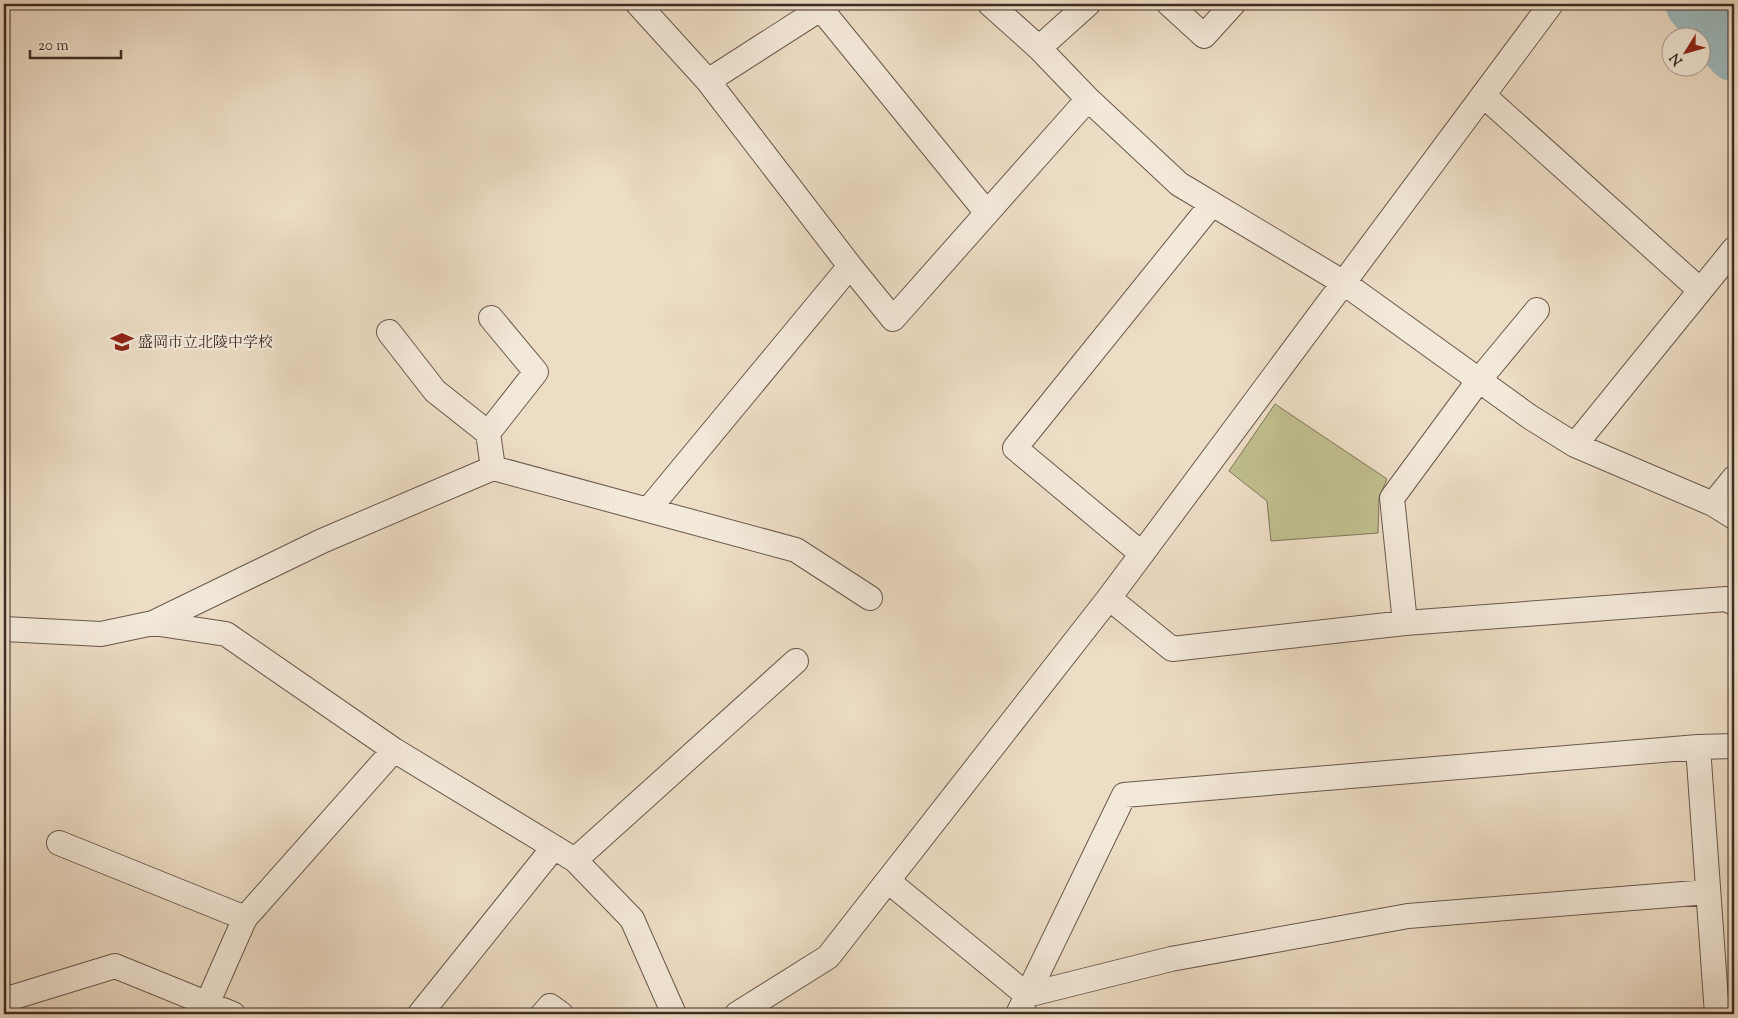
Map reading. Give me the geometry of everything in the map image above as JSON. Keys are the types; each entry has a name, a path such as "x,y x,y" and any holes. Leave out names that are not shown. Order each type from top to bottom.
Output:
{"street":[{"path":"638,4 708,81 893,319 1088,99"},
{"path":"990,4 1039,48 1088,99 1179,184 1344,283 1530,417 1575,445 1713,504 1734,516"},
{"path":"1039,48 1088,4"},
{"path":"1169,4 1204,36 1233,4"},
{"path":"737,1014 828,957 1109,598 1551,4"},
{"path":"708,81 825,7 987,213"},
{"path":"1483,95 1700,290"},
{"path":"1142,554 1015,448 1212,204"},
{"path":"1575,445 1734,249"},
{"path":"648,510 850,266"},
{"path":"1405,623 1392,498 1480,380 1537,310"},
{"path":"488,433 536,372 492,318"},
{"path":"388,332 435,391 488,433 493,468"},
{"path":"4,629 101,634 153,623 322,541 493,468 796,550 870,598"},
{"path":"1713,504 1734,478"},
{"path":"1109,598 1172,650 1405,623 1726,599 1734,603"},
{"path":"153,623 226,634 394,750 575,860 632,919 674,1014"},
{"path":"575,860 796,661"},
{"path":"1023,1005 1124,795 1698,747 1734,746"},
{"path":"1698,747 1717,1014"},
{"path":"207,1004 246,918 394,750"},
{"path":"59,843 246,918"},
{"path":"420,1014 554,847"},
{"path":"888,881 1023,1005"},
{"path":"1023,1005 1171,959 1408,916 1708,892"},
{"path":"4,1000 115,966 232,1014"},
{"path":"543,1014 550,1006 561,1014"}],"shaded area":[{"path":"1275,404 1387,479 1379,498 1378,533 1271,541 1267,501 1229,471"}],"waterway":[{"path":"1693,4 1734,54"}],"place":[{"name":"盛岡市立北陵中学校","path":"122,342"}]}
